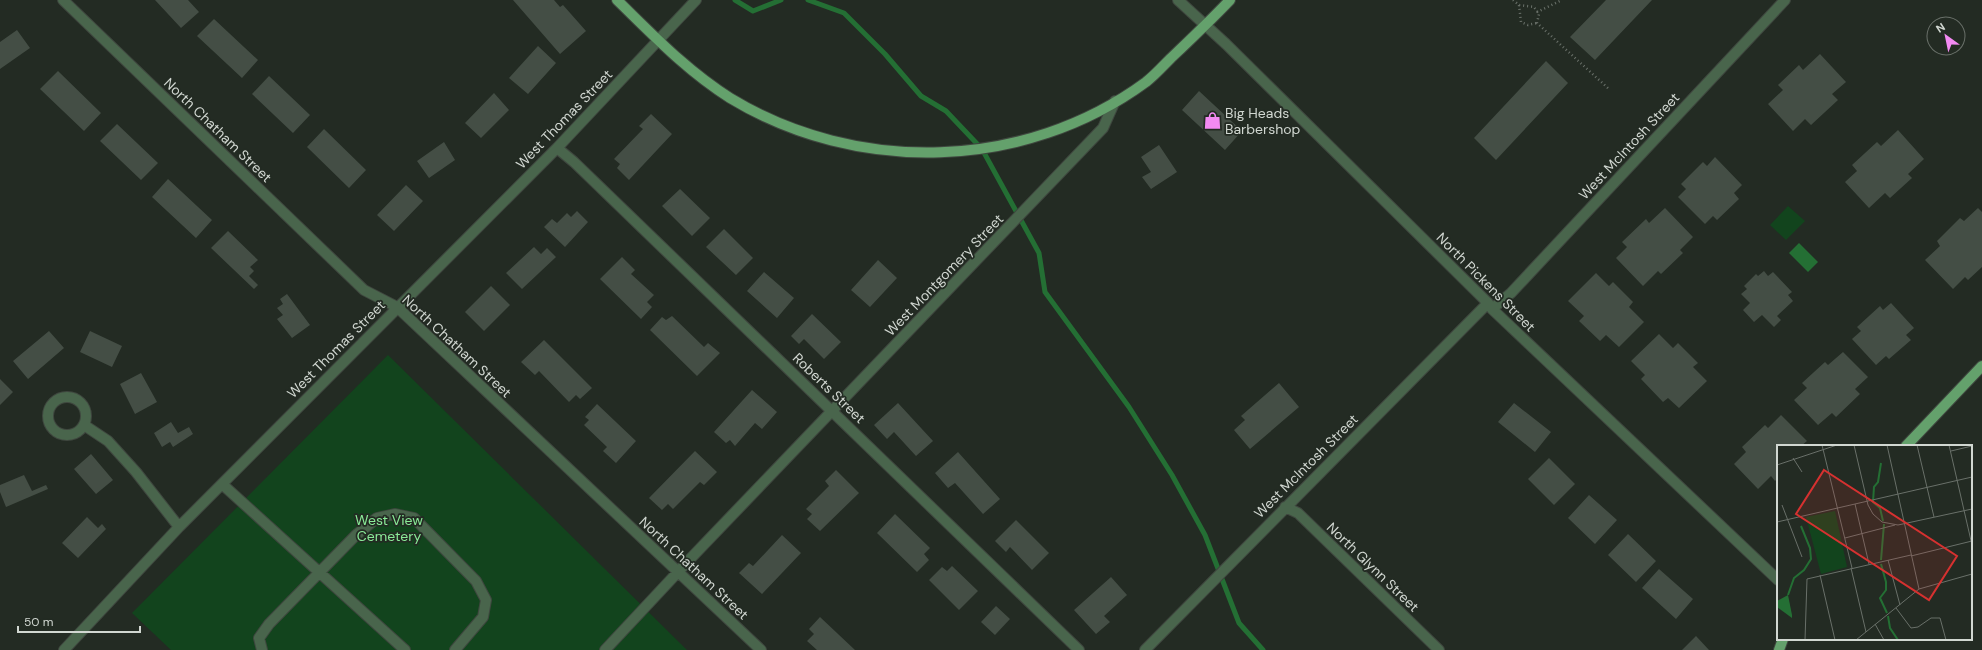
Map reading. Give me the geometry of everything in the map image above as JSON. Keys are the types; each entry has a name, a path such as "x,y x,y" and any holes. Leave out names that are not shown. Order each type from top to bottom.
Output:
{"main road":[{"path":"617,0 675,56 712,86 767,118 828,140 885,151 909,153 956,152 1008,145 1064,127 1115,102 1146,81 1206,25 1230,0"},
{"path":"1907,445 1982,366"},
{"path":"1779,650 1783,640"}],"street":[{"name":"North Chatham Street","path":"63,0 364,290 397,307 761,650"},
{"name":"West Thomas Street","path":"64,650 179,527 557,148 696,0"},
{"name":"North Pickens Street","path":"1178,0 1206,25 1490,306 1777,579"},
{"name":"West McIntosh Street","path":"1145,650 1286,507 1490,306 1511,293 1786,0"},
{"name":"West Montgomery Street","path":"606,650 678,572 1103,128 1115,102"},
{"name":"Roberts Street","path":"557,148 574,162 1079,650"},
{"path":"84,425 108,441 136,472 179,527"},
{"path":"222,484 405,650"},
{"name":"North Glynn Street","path":"1286,507 1298,513 1440,650"},
{"path":"262,650 259,638 269,624 356,534 378,518 395,514 414,518 476,581 486,600 483,617 455,650"}],"path":[{"path":"1513,0 1519,5 1534,7 1539,14 1537,23"},
{"path":"1537,12 1562,0"},
{"path":"1519,5 1522,22 1528,25 1537,23"},
{"path":"1537,23 1610,90"}],"green space":[{"path":"1788,206 1805,221 1786,240 1770,225"},
{"name":"West View Cemetery","path":"388,355 687,650 171,650 132,613"}],"shaded area":[{"path":"1799,243 1818,262 1808,272 1789,253"}],"building":[{"path":"155,0 188,0 199,12 181,28"},
{"path":"513,0 554,0 560,7 563,5 586,31 560,54"},
{"path":"1606,0 1652,0 1595,60 1570,37"},
{"path":"214,19 258,60 242,78 197,36"},
{"path":"17,30 30,48 0,69 0,42"},
{"path":"538,46 556,63 528,94 509,78"},
{"path":"1820,54 1846,82 1832,94 1838,100 1811,125 1805,119 1793,131 1768,104 1783,90 1778,85 1799,65 1803,70"},
{"path":"1546,61 1568,83 1496,160 1474,138"},
{"path":"58,71 101,113 84,131 40,89"},
{"path":"269,76 310,115 293,133 252,94"},
{"name":"Big Heads Barbershop","path":"1199,91 1242,131 1225,150 1182,110"},
{"path":"494,93 509,110 481,138 465,123"},
{"path":"651,114 672,134 629,180 617,168 620,164 614,159 643,129 639,126"},
{"path":"117,124 158,163 141,180 100,141"},
{"path":"324,129 366,170 349,188 307,147"},
{"path":"1898,130 1924,159 1908,174 1912,178 1890,198 1885,193 1869,208 1845,182 1857,171 1852,165 1877,142 1881,146"},
{"path":"444,142 455,160 429,178 417,161"},
{"path":"1159,145 1177,172 1151,189 1142,177 1151,172 1141,157"},
{"path":"1715,157 1742,185 1734,193 1739,199 1717,220 1713,216 1705,224 1678,197 1686,189 1681,184 1703,162 1707,166"},
{"path":"168,179 212,220 196,238 152,197"},
{"path":"406,185 423,201 394,231 377,215"},
{"path":"680,189 710,218 692,236 662,206"},
{"path":"1665,208 1693,237 1680,250 1683,253 1661,274 1658,271 1643,286 1616,258 1627,247 1622,242 1646,219 1649,223"},
{"path":"1978,208 1982,212 1982,267 1968,280 1965,277 1953,289 1925,260 1940,246 1937,241 1960,218 1964,221"},
{"path":"577,211 588,222 565,247 544,227 552,219 557,223 567,213 571,217"},
{"path":"724,229 753,258 736,275 706,247"},
{"path":"228,231 258,260 250,267 254,271 249,276 258,285 254,289 211,248"},
{"path":"534,247 541,254 547,248 556,257 522,289 506,273"},
{"path":"622,257 635,270 631,274 654,295 647,302 652,307 641,319 600,279"},
{"path":"878,260 897,278 870,307 851,290"},
{"path":"1764,271 1768,276 1773,272 1792,292 1788,295 1793,301 1777,316 1781,320 1774,327 1762,315 1754,322 1743,310 1750,303 1741,294 1747,289 1744,286 1756,274 1758,276"},
{"path":"764,272 794,298 777,318 747,291"},
{"path":"1596,273 1609,286 1613,282 1633,302 1629,307 1644,322 1619,347 1606,335 1600,341 1579,321 1584,316 1568,301"},
{"path":"491,286 510,305 484,331 465,312"},
{"path":"287,294 310,325 292,338 277,319 283,315 277,308 283,304 280,299"},
{"path":"1891,303 1914,328 1906,335 1911,340 1889,359 1886,356 1876,365 1852,339 1861,331 1857,327 1880,306 1883,310"},
{"path":"812,314 841,342 824,359 804,339 799,344 791,336"},
{"path":"672,316 704,347 708,343 720,353 697,376 650,330 662,317 666,320"},
{"path":"49,331 64,348 28,379 13,361"},
{"path":"90,331 122,346 112,367 80,352"},
{"path":"1659,334 1673,348 1678,343 1698,363 1693,367 1707,381 1679,408 1668,398 1663,402 1641,379 1645,375 1631,361"},
{"path":"544,340 592,388 580,399 576,395 569,402 539,371 535,375 521,362"},
{"path":"1843,352 1868,377 1855,389 1860,394 1836,417 1832,413 1818,425 1794,400 1807,388 1802,383 1825,362 1828,365"},
{"path":"141,373 157,402 135,414 120,384"},
{"path":"0,379 13,392 0,405"},
{"path":"1279,383 1299,407 1250,449 1234,430 1245,420 1241,416"},
{"path":"752,390 777,412 762,429 755,423 735,446 730,440 726,443 714,432"},
{"path":"898,403 933,441 916,456 894,432 887,439 874,425"},
{"path":"1514,403 1551,432 1535,452 1498,422"},
{"path":"597,404 636,441 616,463 603,451 607,447 584,425 589,420 585,417"},
{"path":"1781,415 1807,441 1802,445 1777,445 1777,479 1775,481 1771,476 1758,489 1734,464 1746,452 1742,447 1765,425 1768,428"},
{"path":"171,422 178,433 189,427 193,434 173,447 170,442 162,447 154,433"},
{"path":"695,451 717,472 704,485 700,482 673,509 668,504 662,510 649,498"},
{"path":"958,452 1000,499 983,514 955,483 948,488 935,473"},
{"path":"91,454 113,480 96,494 74,469"},
{"path":"1549,458 1575,484 1554,505 1528,479"},
{"path":"836,470 859,493 820,531 807,519 812,514 806,509 829,486 825,481"},
{"path":"24,475 32,491 46,485 48,489 6,507 0,492 0,485"},
{"path":"1589,495 1617,520 1595,544 1568,518"},
{"path":"895,514 930,548 924,554 929,560 917,572 877,533"},
{"path":"87,517 98,528 102,524 106,529 78,558 62,543"},
{"path":"1016,520 1049,553 1032,570 1010,547 1006,552 995,541"},
{"path":"1628,534 1656,561 1636,582 1608,555"},
{"path":"782,535 801,553 762,594 739,573 749,563 753,566"},
{"path":"952,566 978,591 959,610 929,580 942,567 947,571"},
{"path":"1659,569 1693,599 1676,619 1642,588"},
{"path":"1111,577 1127,595 1104,616 1110,622 1096,634 1074,610"},
{"path":"996,606 1010,619 995,635 981,622"},
{"path":"820,617 855,650 817,650 807,641 814,634 809,629"},
{"path":"1696,636 1709,650 1682,650"}],"waterway":[{"path":"735,0 753,11 781,0"},
{"path":"808,0 844,13 885,54 921,96 946,111 982,149 1039,253 1045,292 1129,407 1172,475 1205,535 1239,623 1263,650"}],"place":[{"name":"Big Heads Barbershop","path":"1212,121"}]}
